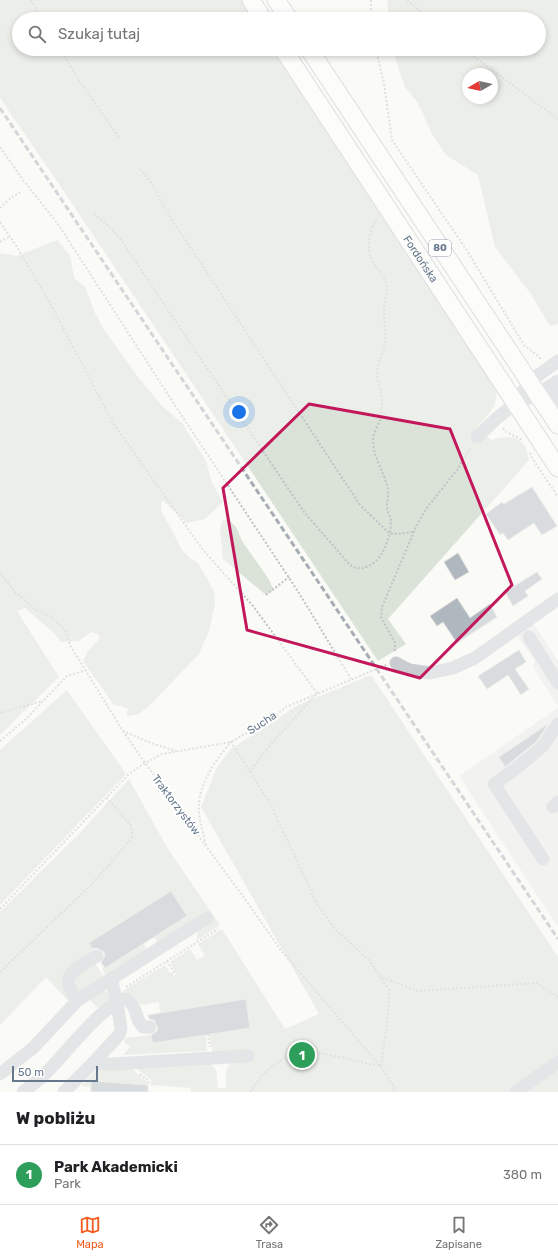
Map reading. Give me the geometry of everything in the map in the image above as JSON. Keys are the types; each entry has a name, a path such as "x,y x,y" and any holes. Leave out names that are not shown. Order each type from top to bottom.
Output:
{"main road":[{"path":"251,0 259,12"},
{"path":"276,0 284,12"},
{"name":"Fordońska","path":"288,56 558,468"},
{"name":"Fordońska","path":"313,56 556,423"}],"street":[{"path":"477,437 533,388 553,364"},
{"path":"533,388 558,381 556,423"},
{"path":"396,663 409,670 430,673 453,668 475,658 558,599"},
{"path":"529,637 558,683"},
{"path":"543,859 494,784 543,746 558,724"},
{"path":"0,1074 33,1048 78,1000 207,918"},
{"path":"78,1000 68,985 68,979 71,972 97,956"},
{"path":"64,1092 93,1064 119,1035 121,1028 117,1002 111,979"},
{"path":"23,1092 46,1074 98,1018 117,1002 126,999 134,1005 140,1024 143,1027 150,1027"},
{"path":"93,1064 248,1056"},
{"path":"516,1092 558,1062"}],"path":[{"path":"30,0 38,12"},
{"path":"371,0 371,12"},
{"path":"407,0 421,12"},
{"path":"64,56 120,139"},
{"path":"378,56 384,84 392,140 466,249 524,344 553,364"},
{"path":"473,56 558,119"},
{"path":"0,147 23,180 58,224 178,410 310,609 351,679"},
{"path":"140,169 153,185 163,206 360,505 389,533 397,534 414,532"},
{"path":"0,208 22,191"},
{"path":"94,214 111,228 121,240 304,512 350,565 362,569 375,562 381,555 386,545 391,521 387,508 388,490 374,447 373,437 380,418 382,402 377,373 377,363 382,354 385,343 384,306 387,293 383,277 372,260 369,249 370,234 376,219"},
{"path":"0,222 17,247 51,305 113,423 203,550 253,606 317,694 264,751 250,772"},
{"path":"0,242 10,236"},
{"path":"497,418 506,432 524,441"},
{"path":"396,663 395,643 381,617 382,607 414,532 426,509 457,470 477,437"},
{"path":"528,448 532,458 558,497"},
{"name":"Traktorzystów","path":"0,573 16,593 36,610 51,617 65,630 71,647 123,731 206,845"},
{"path":"266,595 288,577"},
{"name":"Sucha","path":"0,909 129,774 145,763 162,754 231,742 271,719 286,707 377,668 396,663"},
{"path":"0,741 26,719 66,676 86,670"},
{"path":"0,713 44,700"},
{"path":"123,731 151,743 177,751"},
{"path":"231,742 270,803 317,904 336,930 369,960 389,990 388,1015 381,1067"},
{"name":"Traktorzystów","path":"206,845 199,806 200,793 220,755 231,742"},
{"path":"0,972 88,888 132,837 132,827 107,798"},
{"path":"206,845 246,899 280,949 381,1067 393,1085 395,1092"},
{"path":"167,961 176,975"},
{"path":"379,976 418,991 536,983 558,997"},
{"path":"250,1092 263,1074 282,1059 301,1052 322,1053 381,1067"}],"highlighted area":[{"path":"309,404 450,429 512,585 420,678 247,630 223,488"}],"shaded area":[{"path":"0,0 243,0 251,12 12,12 12,56 280,56 496,389 496,401 494,406 477,427 491,440 504,437 517,439 525,447 529,460 388,619 406,644 378,661 0,98"},
{"path":"387,0 558,0 558,324 550,326 531,294 495,247 478,175 446,155 433,136 418,103 405,87 395,56 546,56 546,12 388,12"},
{"path":"57,240 70,255 74,278 85,287 95,313 103,328 138,377 163,407 182,423 206,461 212,483 223,502 205,519 187,523 162,500 161,510 182,550 191,559 198,563 214,591 215,604 209,631 199,654 150,705 139,714 126,716 128,709 114,705 83,661 88,651 100,638 98,634 91,632 79,641 61,642 53,632 25,608 17,611 59,677 0,735 0,253 17,256"},
{"path":"228,519 236,527 242,541 268,578 274,590 266,595 223,559 220,530 222,521"},
{"path":"533,623 558,661 558,706 533,667 535,661 516,634"},
{"path":"371,675 558,957 558,1092 191,1092 191,1088 151,1085 151,1080 134,1067 211,1064 216,1070 218,1088 226,1088 227,1071 232,1062 213,1054 209,1034 250,1028 246,999 160,1013 159,1002 141,1005 134,997 123,994 123,991 165,965 170,973 172,972 174,976 177,975 170,962 190,949 197,960 205,956 198,944 222,929 285,1029 319,1014 201,807 217,767 231,749 298,705"},
{"path":"67,690 126,774 0,905 0,750"},
{"path":"558,708 558,927 459,776"},
{"path":"129,779 168,849 220,925 196,941 198,930 158,943 154,937 187,916 171,891 89,943 94,951 69,967 71,1004 46,977 0,1025 0,912 79,834"},
{"path":"143,943 148,950 106,976 102,969"},
{"path":"94,962 104,977 82,992 78,992 73,978"},
{"path":"104,991 108,992 110,1000 100,1010 88,998"},
{"path":"151,1035 153,1043 206,1035 207,1051 123,1055 130,1047 124,1042 126,1038"},
{"path":"130,1067 147,1082 147,1085 92,1081 91,1087 81,1086 98,1069"}],"building":[{"path":"532,487 557,526 542,535 534,523 508,540 503,533 500,535 486,514 502,502 504,504"},
{"path":"458,553 469,572 455,580 444,562"},
{"path":"537,572 542,579 525,591 528,596 513,606 505,592"},
{"path":"457,598 470,618 490,604 497,617 457,643 443,622 437,626 430,616"},
{"path":"519,650 526,662 515,669 529,689 521,695 508,675 487,689 478,676"},
{"path":"548,724 537,741 505,767 499,757"},
{"path":"171,891 187,916 105,968 101,963 105,956 104,952 97,948 93,949 89,943"},
{"path":"246,999 250,1028 153,1043 151,1035 157,1031 158,1027 154,1020 149,1019 148,1015"},
{"path":"91,1081 148,1085 148,1092 91,1092"}],"railway":[{"path":"0,108 558,939"}],"place":[{"name":"Park Akademicki","path":"302,1055"}]}
